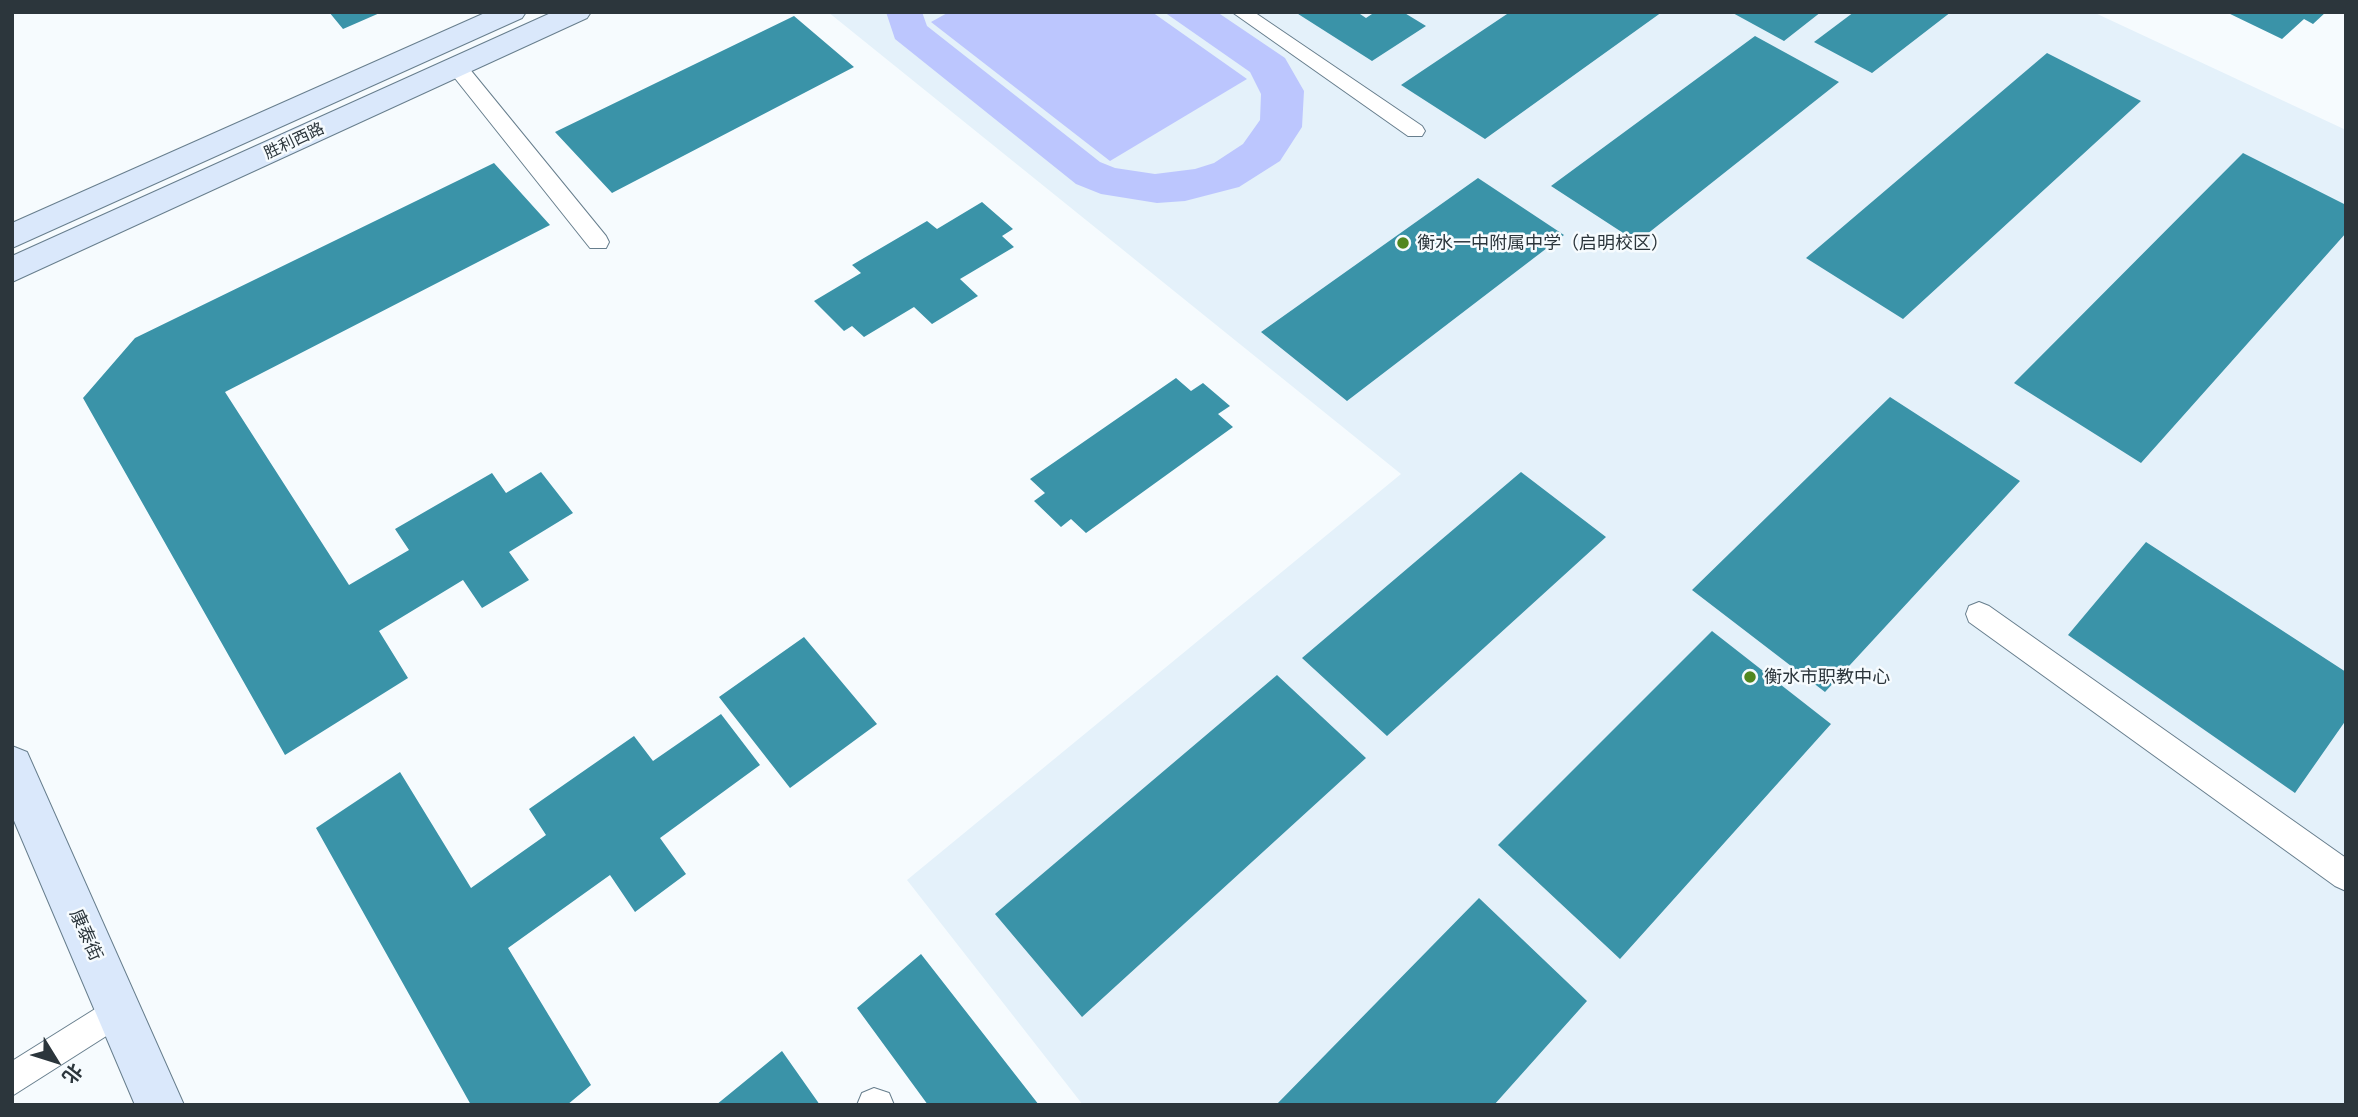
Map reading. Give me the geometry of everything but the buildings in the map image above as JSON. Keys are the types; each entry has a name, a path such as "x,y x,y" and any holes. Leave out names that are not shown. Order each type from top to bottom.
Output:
{"main road":[{"name":"胜利西路","path":"12,236 512,12"},
{"name":"胜利西路","path":"12,270 577,12"},
{"name":"康泰街","path":"12,766 160,1105"}],"lane":[{"path":"1241,12 1415,131"},
{"path":"457,67 598,243"},
{"path":"1979,614 2346,876"},
{"path":"12,1080 118,1010"}],"shaded area":[{"name":"衡水市职教中心","path":"828,12 2093,12 2346,130 2346,1105 1083,1105 907,880 1401,474"},
{"path":"886,12 922,12 927,26 1100,162 1115,168 1155,174 1195,169 1214,163 1243,144 1260,120 1261,94 1250,72 1164,12 1217,12 1285,58 1304,91 1302,127 1280,161 1239,187 1185,201 1157,203 1101,194 1076,184 895,39"},
{"path":"949,12 1152,12 1247,79 1110,161 931,22"}],"place":[{"name":"衡水一中附属中学（启明校区）","path":"1403,243"},
{"name":"衡水市职教中心","path":"1750,677"}]}
